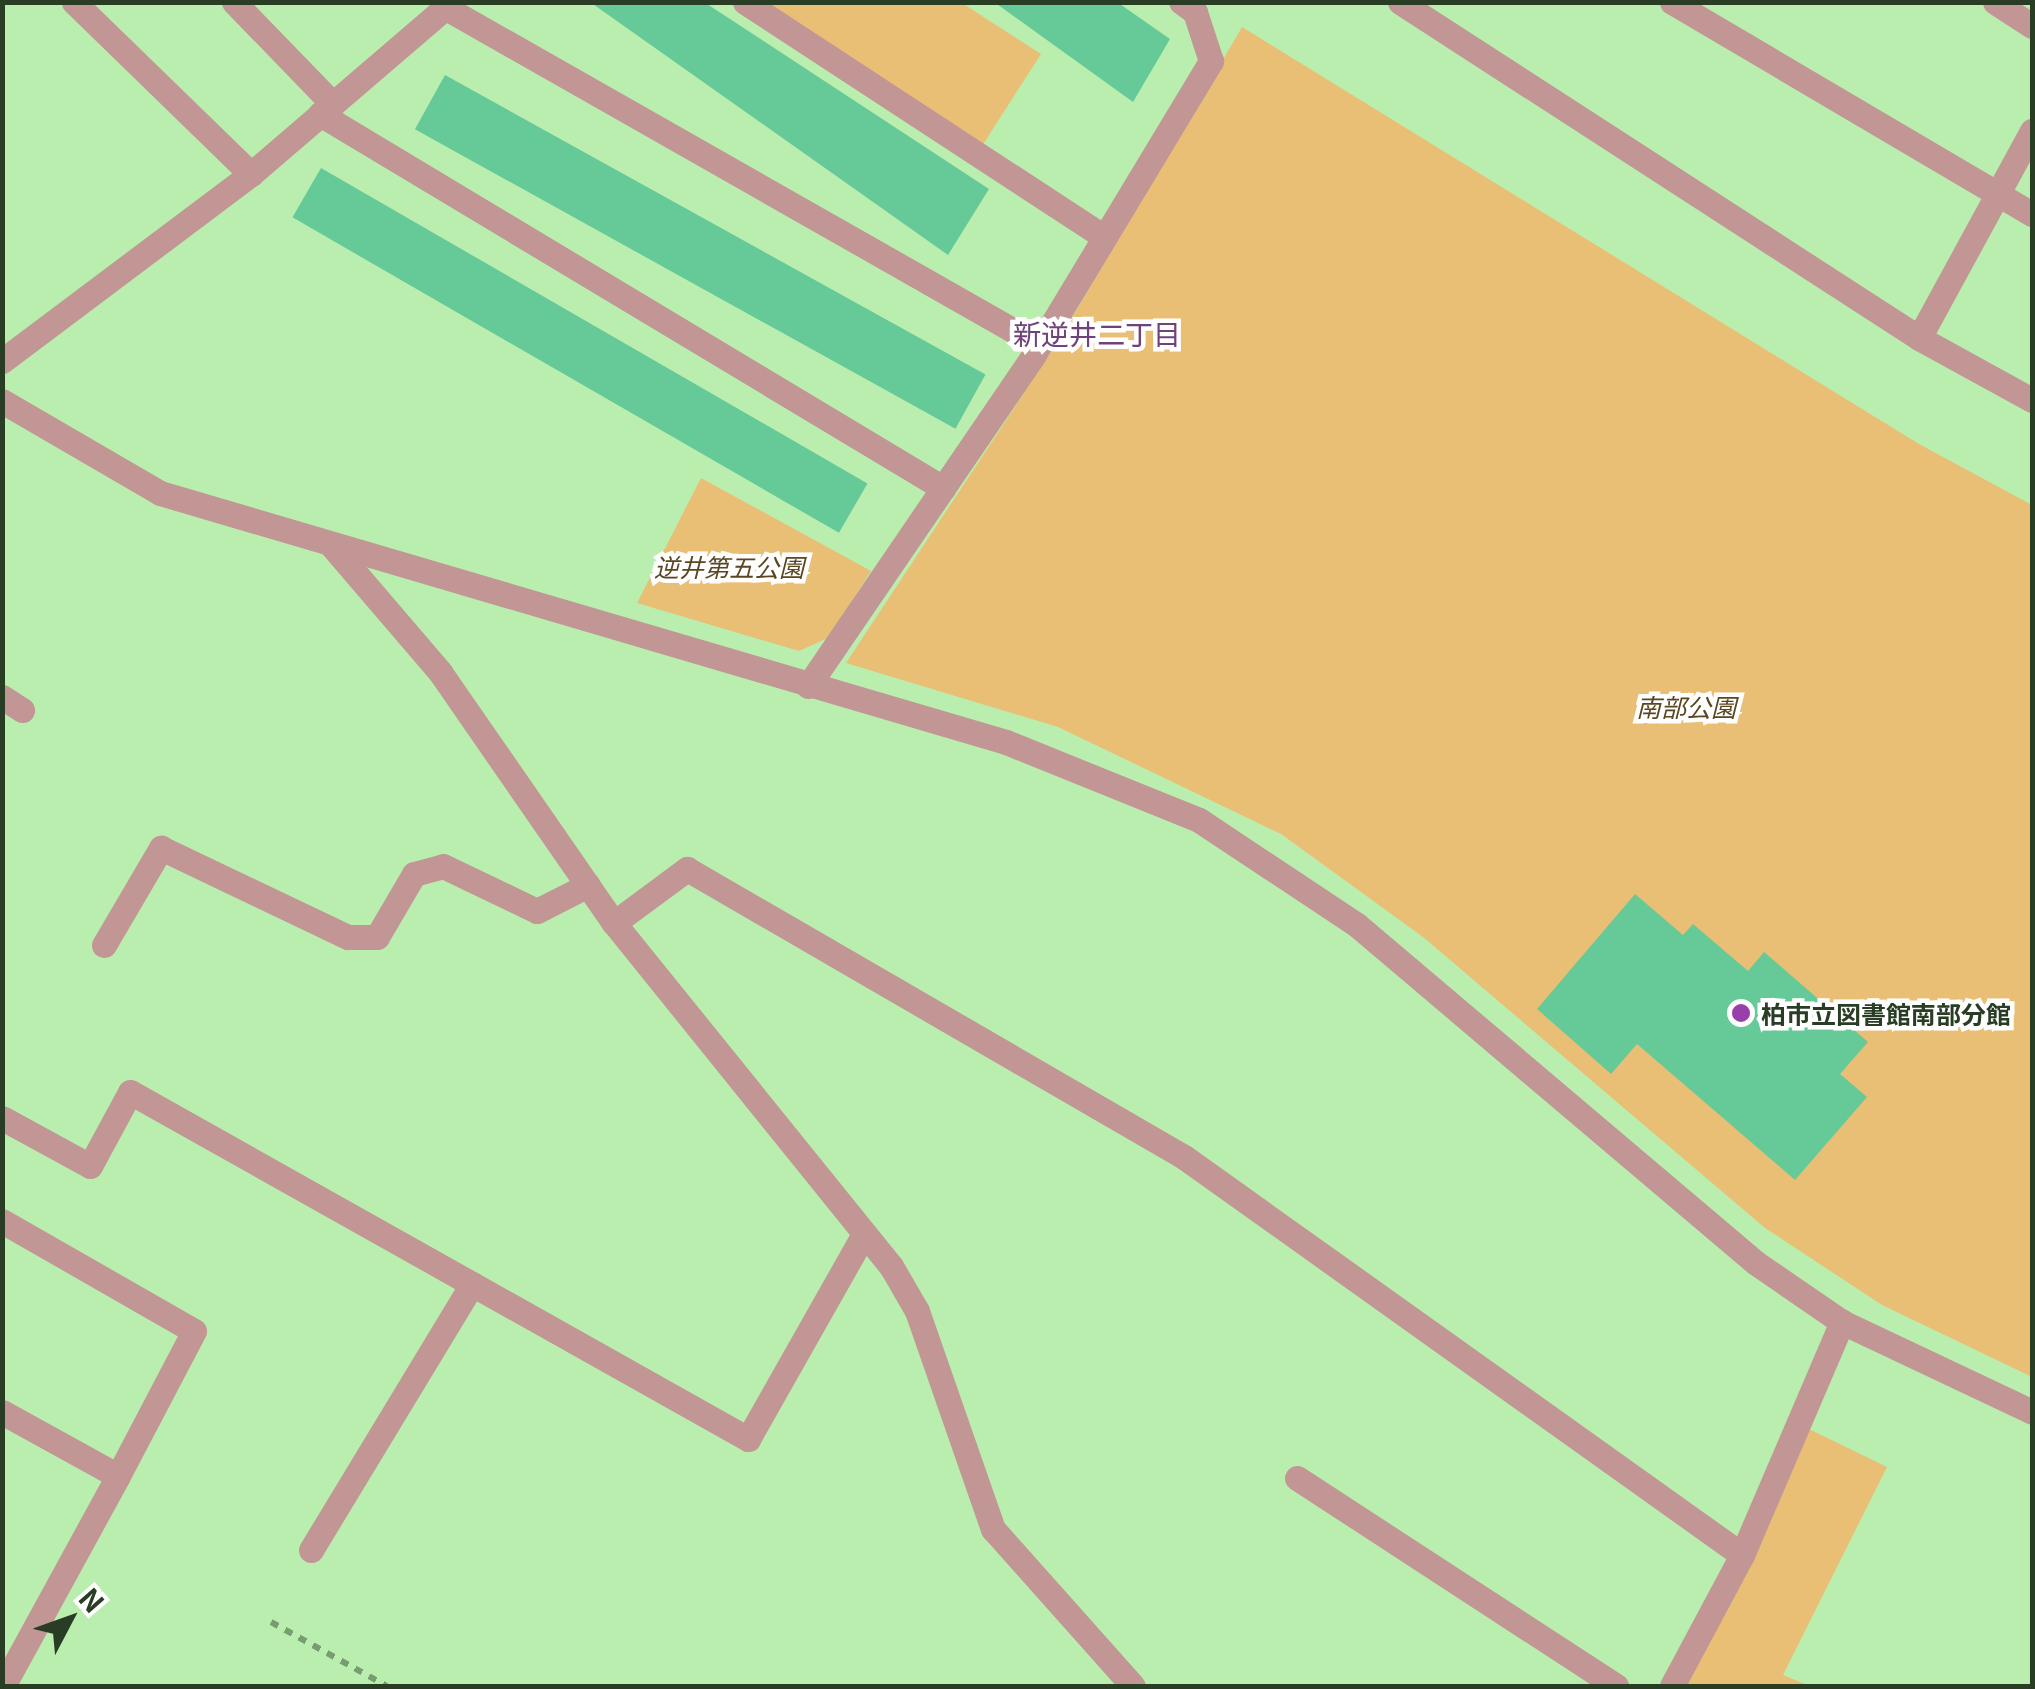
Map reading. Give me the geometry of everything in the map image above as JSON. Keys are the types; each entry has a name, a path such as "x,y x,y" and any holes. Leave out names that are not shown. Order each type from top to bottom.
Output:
{"street":[{"path":"74,2 251,174"},
{"path":"234,2 326,109 943,488"},
{"path":"745,2 1104,237"},
{"path":"1400,2 1919,338 2032,400"},
{"path":"1672,2 2032,214"},
{"path":"1995,2 2032,26"},
{"path":"2,361 251,174 449,5 1039,345"},
{"path":"808,686 1039,345 1210,61 1193,6"},
{"path":"1919,338 2032,131"},
{"path":"2,401 160,493 1006,742 1199,820 1356,925 1663,1188 1842,1322 2032,1412"},
{"path":"333,547 440,672 614,923 864,1234 917,1311 993,1529 1133,1686"},
{"path":"104,945 161,848 348,937 377,937 414,874 443,866 537,911 588,885"},
{"path":"614,923 687,869 1184,1157 1742,1555"},
{"path":"2,1118 90,1166 130,1092 748,1440 864,1234"},
{"path":"2,1221 194,1331 2,1686"},
{"path":"311,1550 472,1284"},
{"path":"1672,1686 1742,1555 1842,1322"},
{"path":"2,1412 118,1476"},
{"path":"1297,1478 1616,1686"}],"path":[{"path":"271,1622 386,1686"}],"green space":[{"path":"758,3 962,3 1041,54 982,146"},
{"name":"南部公園","path":"1242,27 1919,444 2032,505 2032,1377 1882,1305 1765,1228 1423,937 1281,834 1058,727 846,663 1059,340"},
{"name":"逆井第五公園","path":"701,478 871,571 828,638 799,651 637,603"},
{"path":"1809,1429 1887,1467 1783,1675 1810,1686 1682,1686"}],"building":[{"path":"590,2 704,2 989,189 948,255"},
{"path":"994,2 1117,2 1170,39 1133,102"},
{"path":"445,75 986,375 955,429 415,129"},
{"path":"321,168 867,484 839,533 292,217"},
{"path":"1635,894 1683,935 1693,924 1748,971 1764,952 1868,1042 1840,1074 1867,1097 1795,1180 1637,1044 1611,1074 1537,1009"}],"place":[{"name":"柏市立図書館南部分館","path":"1741,1013"}],"district":[{"name":"新逆井二丁目","path":"1097,333"}]}
